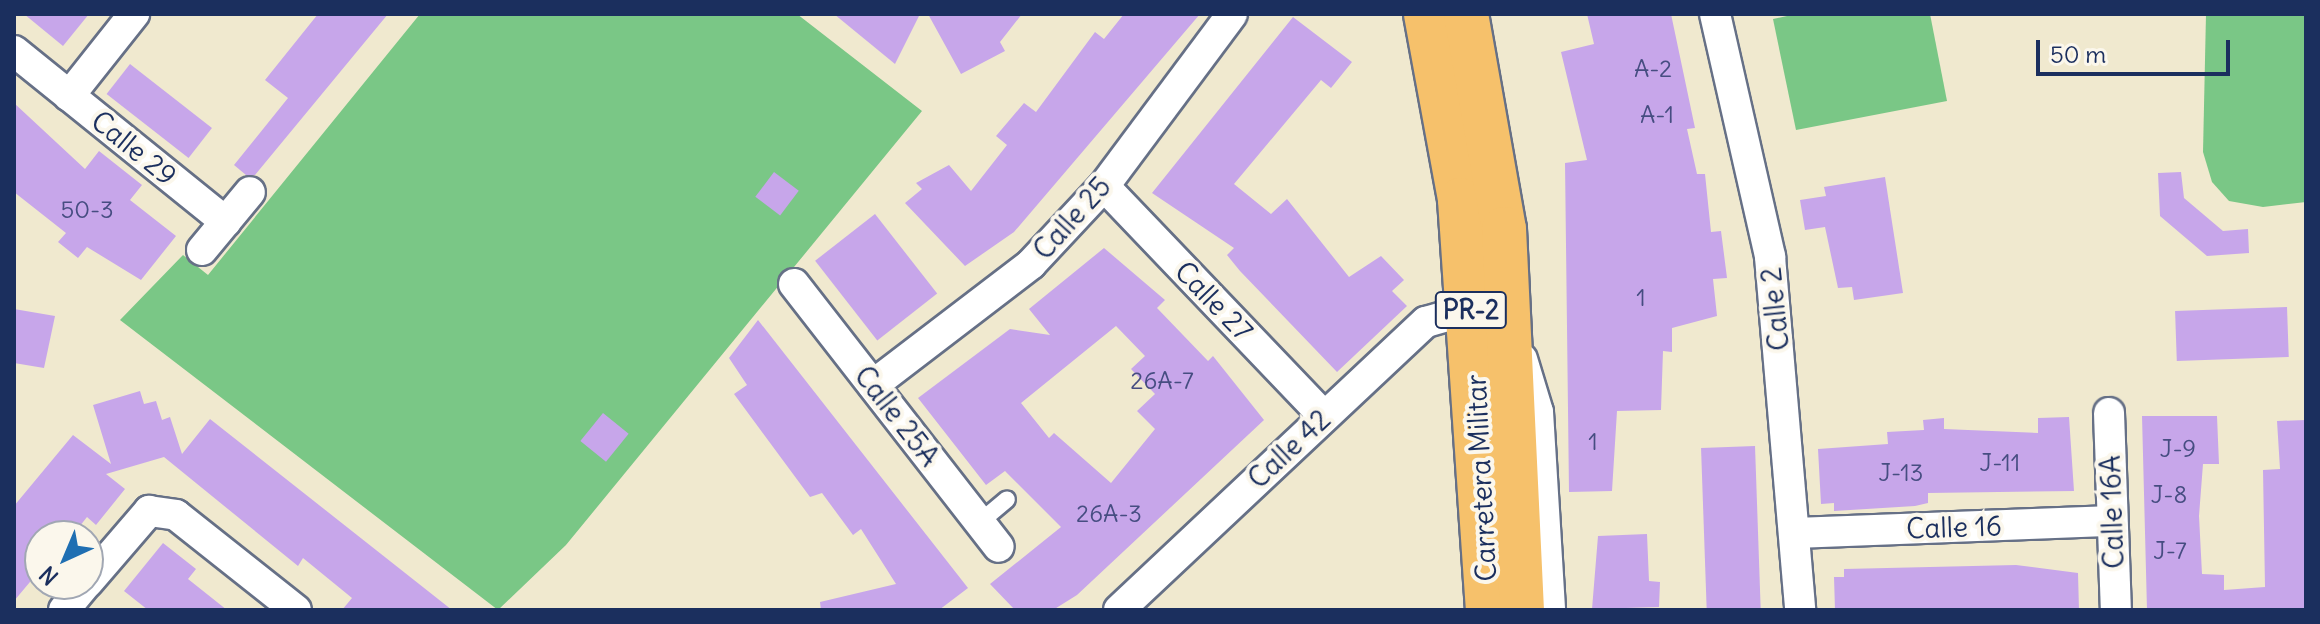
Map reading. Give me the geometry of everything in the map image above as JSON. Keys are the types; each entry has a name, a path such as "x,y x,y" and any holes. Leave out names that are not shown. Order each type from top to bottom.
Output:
{"main road":[{"name":"Carretera Militar","path":"1426,14 1460,200 1489,311 1522,610"},
{"name":"Carretera Militar","path":"1466,14 1498,183 1489,311 1488,610"}],"street":[{"path":"69,96 134,14"},
{"name":"Calle 25","path":"873,385 1031,264 1104,186 1232,14"},
{"name":"Calle 2","path":"1715,14 1770,257 1797,533 1800,610"},
{"name":"Calle 29","path":"14,51 226,222"},
{"name":"Calle 27","path":"1104,186 1324,416"},
{"path":"202,250 250,192"},
{"name":"Calle 25A","path":"794,284 999,547"},
{"path":"1489,311 1538,412 1550,610"},
{"name":"Calle 42","path":"1119,610 1426,322 1489,311"},
{"name":"Calle 16A","path":"2109,413 2116,610"},
{"path":"104,563 149,511 176,515 296,610"},
{"name":"Calle 16","path":"1797,533 2111,521"}],"lane":[{"path":"980,522 1007,499"}],"green space":[{"path":"420,14 797,14 922,111 566,545 498,610 120,320 183,255 208,275"},
{"path":"1796,14 1930,14 1947,101 1796,130 1773,19"},
{"path":"2206,14 2306,14 2306,202 2263,207 2229,201 2212,182 2203,152"}],"building":[{"path":"24,14 89,14 63,46"},
{"path":"318,14 388,14 255,175 246,175 234,165 288,98 265,80"},
{"path":"834,14 920,14 895,64"},
{"path":"928,14 1022,14 1000,42 1005,51 961,74"},
{"path":"1124,14 1200,14 1014,232 965,266 905,203 922,189 916,183 949,165 971,191 1007,145 996,136 1024,103 1036,112 1095,32 1104,39"},
{"path":"1587,14 1671,14 1695,128 1687,129 1697,174 1705,174 1711,232 1721,231 1727,278 1713,279 1717,316 1672,328 1672,352 1663,351 1661,410 1617,411 1612,491 1569,492 1565,163 1587,160 1561,52 1594,44"},
{"path":"1293,17 1352,62 1331,88 1321,80 1234,184 1271,214 1287,199 1349,277 1381,256 1404,280 1392,291 1407,306 1337,372 1240,271 1227,255 1234,248 1152,193"},
{"path":"130,64 212,128 189,158 107,94"},
{"path":"14,103 85,169 99,151 142,185 130,200 176,236 141,280 87,247 78,258 58,242 66,233 14,192"},
{"path":"774,172 799,191 780,215 755,197"},
{"path":"2181,172 2184,198 2223,231 2248,229 2249,253 2207,256 2160,216 2158,173"},
{"path":"1885,177 1903,293 1854,300 1852,287 1838,288 1825,227 1805,230 1800,200 1826,196 1824,187"},
{"path":"875,214 937,294 877,340 815,261"},
{"path":"1104,248 1165,300 1157,308 1208,361 1213,356 1264,420 1077,595 1053,610 1015,610 990,584 1061,527 1005,471 986,485 918,398 1010,329 1050,335 1029,309","holes":["1116,326 1145,356 1131,369 1155,394 1137,411 1155,429 1111,483 1054,433 1049,438 1021,403"]},
{"path":"2287,307 2289,357 2177,361 2175,311"},
{"path":"14,309 55,316 44,368 14,363"},
{"path":"758,320 968,588 939,610 821,610 820,602 896,584 861,529 853,535 822,493 810,497 734,394 747,385 729,358"},
{"path":"140,391 144,404 156,401 162,420 170,417 182,454 210,419 452,610 342,610 352,598 303,558 298,566 164,457 106,474 125,489 100,520 87,517 85,520 24,520 24,589 14,601 14,506 73,435 111,464 93,405"},
{"path":"603,413 629,434 606,462 580,441"},
{"path":"2142,416 2217,416 2219,464 2203,464 2199,516 2202,574 2224,575 2224,590 2265,587 2263,470 2280,469 2277,421 2306,420 2306,610 2147,610"},
{"path":"2069,417 2074,491 1928,493 1928,503 1915,506 1834,511 1834,503 1821,504 1818,449 1888,444 1887,432 1924,430 1923,420 1944,418 1944,429 2038,433 2038,418"},
{"path":"1755,446 1761,610 1707,610 1701,448"},
{"path":"1647,534 1649,581 1660,582 1659,607 1592,609 1598,536"},
{"path":"163,543 196,569 188,579 227,610 148,610 124,591"},
{"path":"2016,565 2078,573 2079,610 1835,610 1834,577 1844,577 1844,569"}]}
